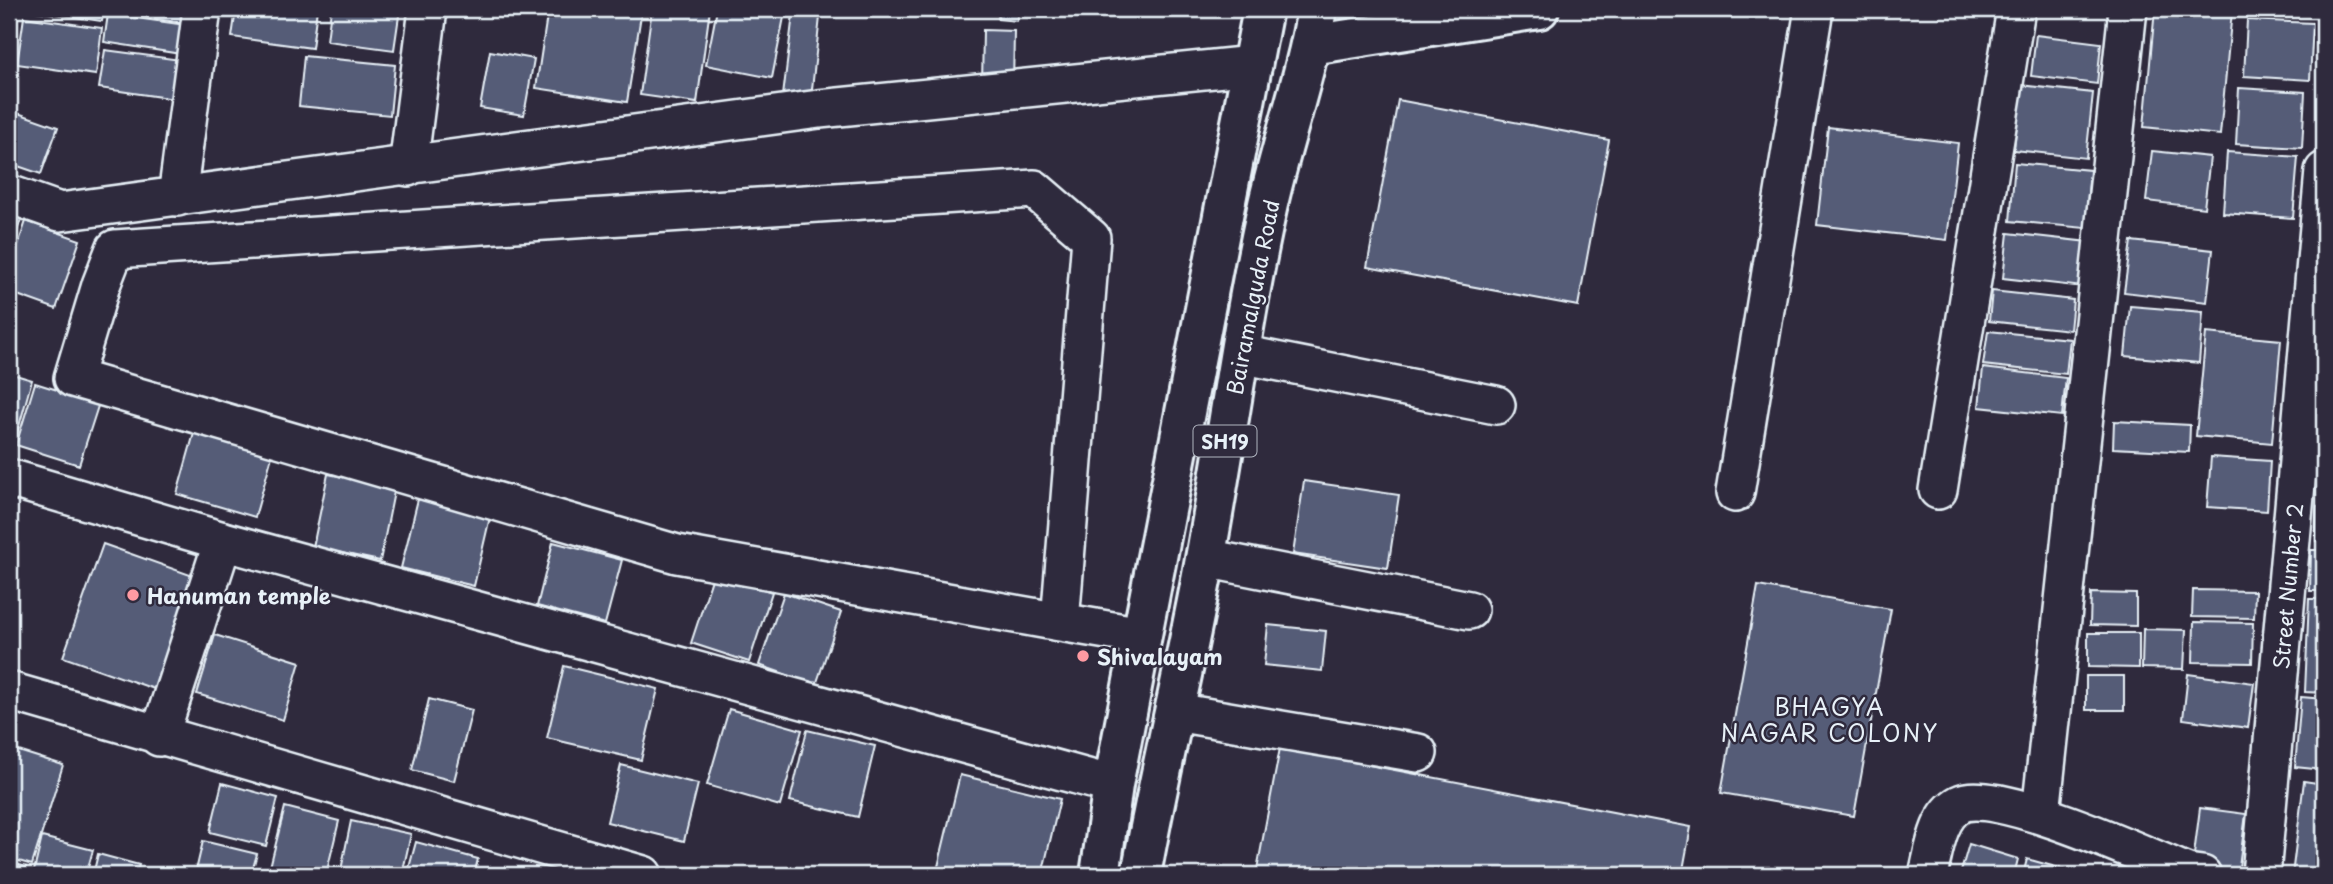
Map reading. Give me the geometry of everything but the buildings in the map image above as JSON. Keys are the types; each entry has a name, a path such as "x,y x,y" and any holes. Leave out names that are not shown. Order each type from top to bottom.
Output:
{"main road":[{"name":"Bairamalguda Road","path":"1100,875 1113,785 1263,9"},
{"path":"1314,27 1539,9"},
{"name":"Bairamalguda Road","path":"1141,875 1203,570 1268,204 1314,27"},
{"path":"1155,573 1203,570"}],"street":[{"path":"177,197 202,9"},
{"path":"408,167 428,9"},
{"path":"1735,494 1814,9"},
{"path":"1938,490 2016,9"},
{"path":"2041,813 2128,9"},
{"path":"9,194 60,212 408,167 819,109 1253,65"},
{"name":"Street Number 2","path":"2261,875 2324,171"},
{"path":"1060,622 1091,238 1034,190 115,249 101,285 73,378 677,554 1060,622 1142,636"},
{"path":"1240,354 1496,405"},
{"path":"9,478 223,541 1113,785"},
{"path":"159,737 223,541"},
{"path":"1203,570 1469,610"},
{"path":"9,691 159,737 643,875"},
{"path":"1175,712 1418,753"},
{"path":"1928,875 1944,818 1960,803 1976,801 2041,813 2187,873 2202,875"}],"place":[{"name":"Hanuman temple","path":"133,595"},
{"name":"Shivalayam","path":"1083,656"}],"district":[{"name":"BHAGYA NAGAR COLONY","path":"1830,719"}]}
